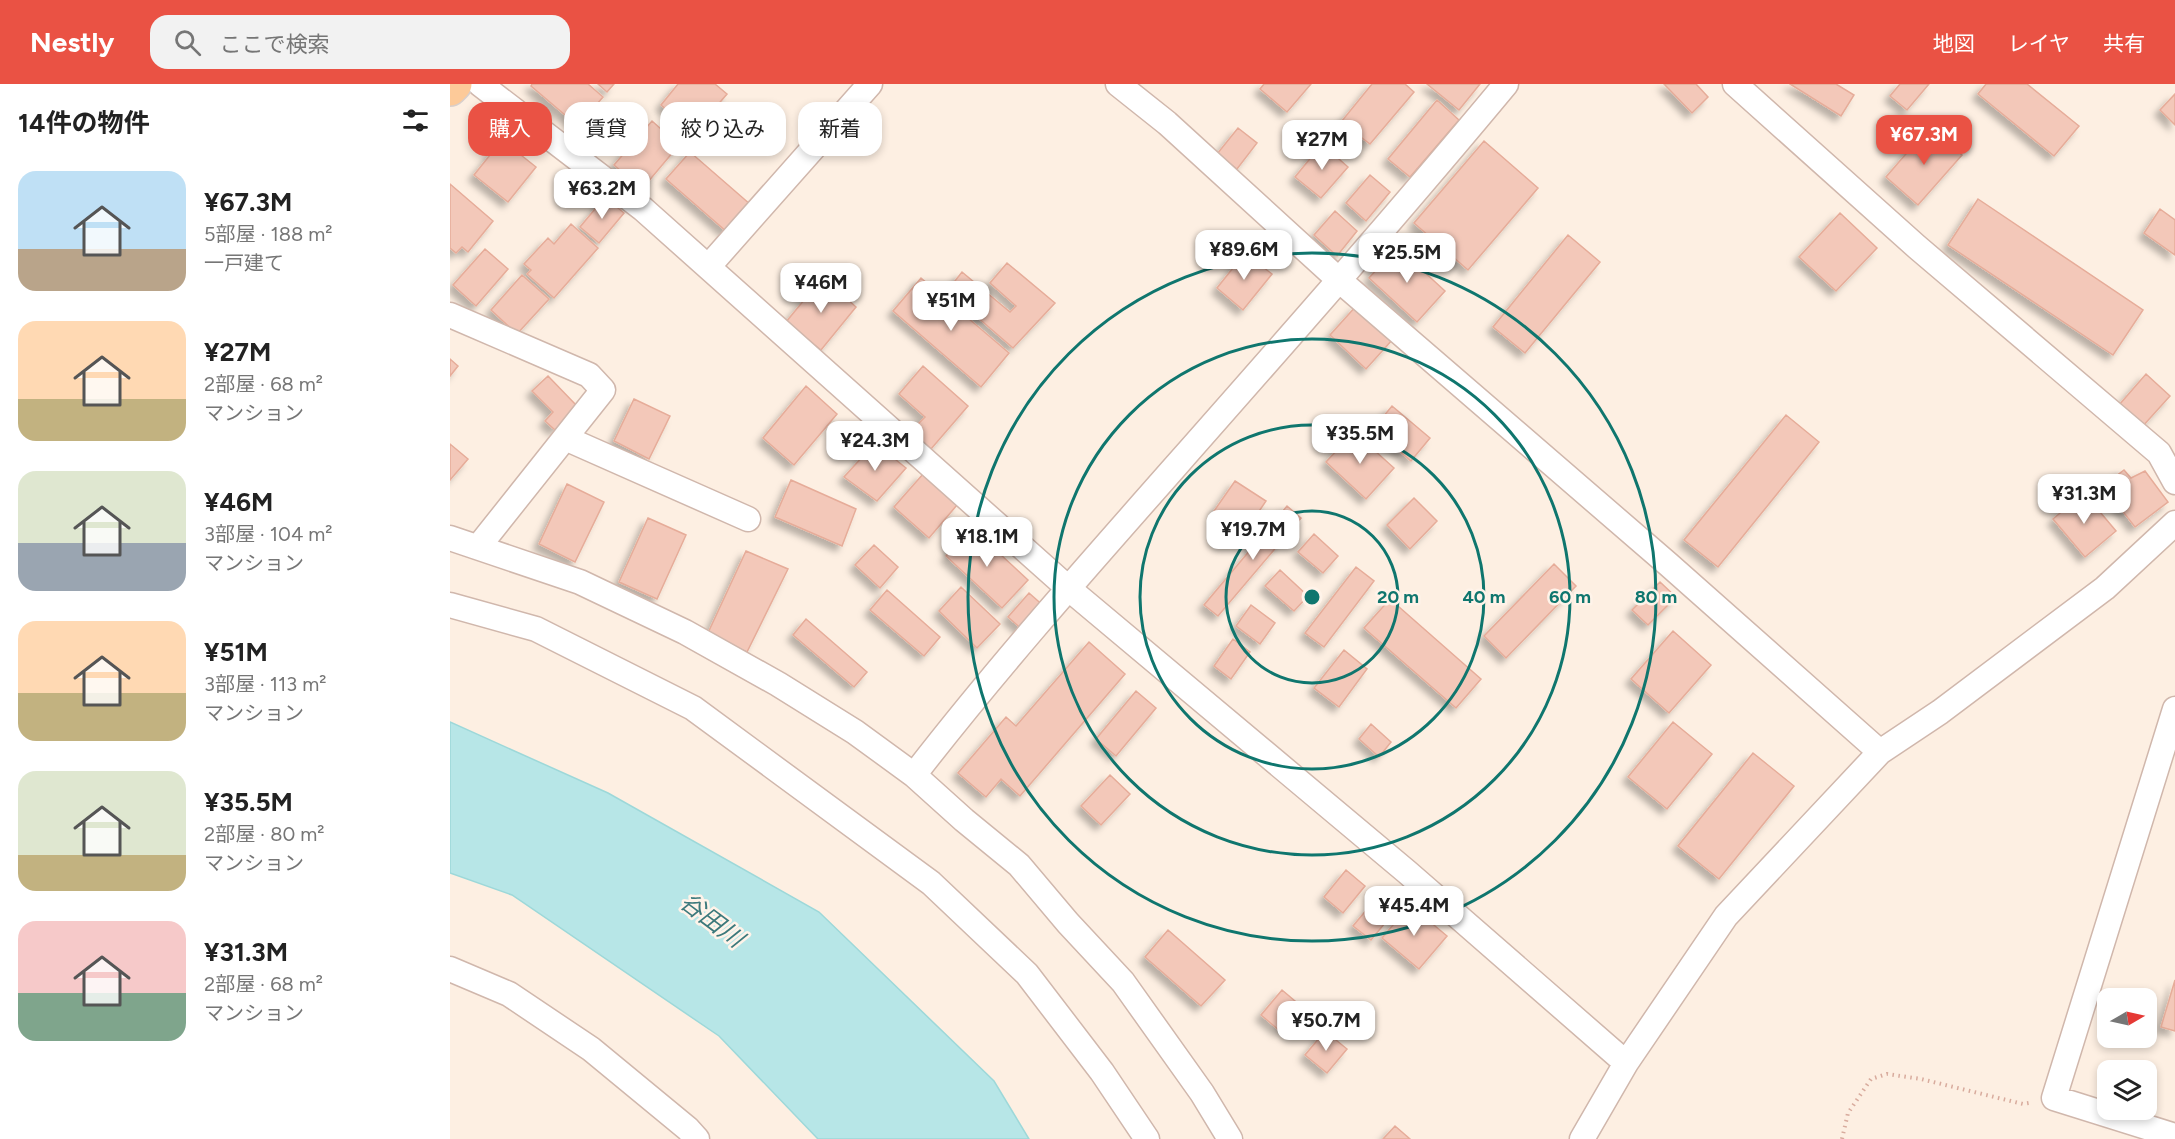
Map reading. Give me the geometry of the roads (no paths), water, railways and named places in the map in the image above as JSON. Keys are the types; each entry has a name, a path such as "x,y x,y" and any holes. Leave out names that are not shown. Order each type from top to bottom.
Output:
{"main road":[{"path":"450,89 455,84"}],"street":[{"path":"480,84 642,209 1068,588 1398,864 1626,1063"},
{"path":"708,267 870,84"},
{"path":"1118,84 1167,123 1340,279 1880,752"},
{"path":"914,775 949,729 1068,588 1340,279 1506,84"},
{"path":"1735,84 1917,247 2159,453 2175,482"},
{"path":"450,315 589,375 603,390 479,546"},
{"path":"565,438 748,519"},
{"path":"1582,1139 1626,1063 1726,916 1880,752 1940,712 2105,588 2175,523"},
{"path":"450,537 580,582 685,632 778,684 855,732 914,775 1018,865 1123,982 1202,1093 1230,1139"},
{"path":"450,604 536,629 693,708 931,883 1027,974 1102,1072 1147,1139"},
{"path":"2175,709 2054,1098 2175,1136"},
{"path":"450,969 509,994 591,1049 697,1139"}],"water":[{"name":"谷田川","path":"450,722 608,793 819,912 994,1081 1029,1139 818,1139 719,1036 512,895 450,873"}]}
